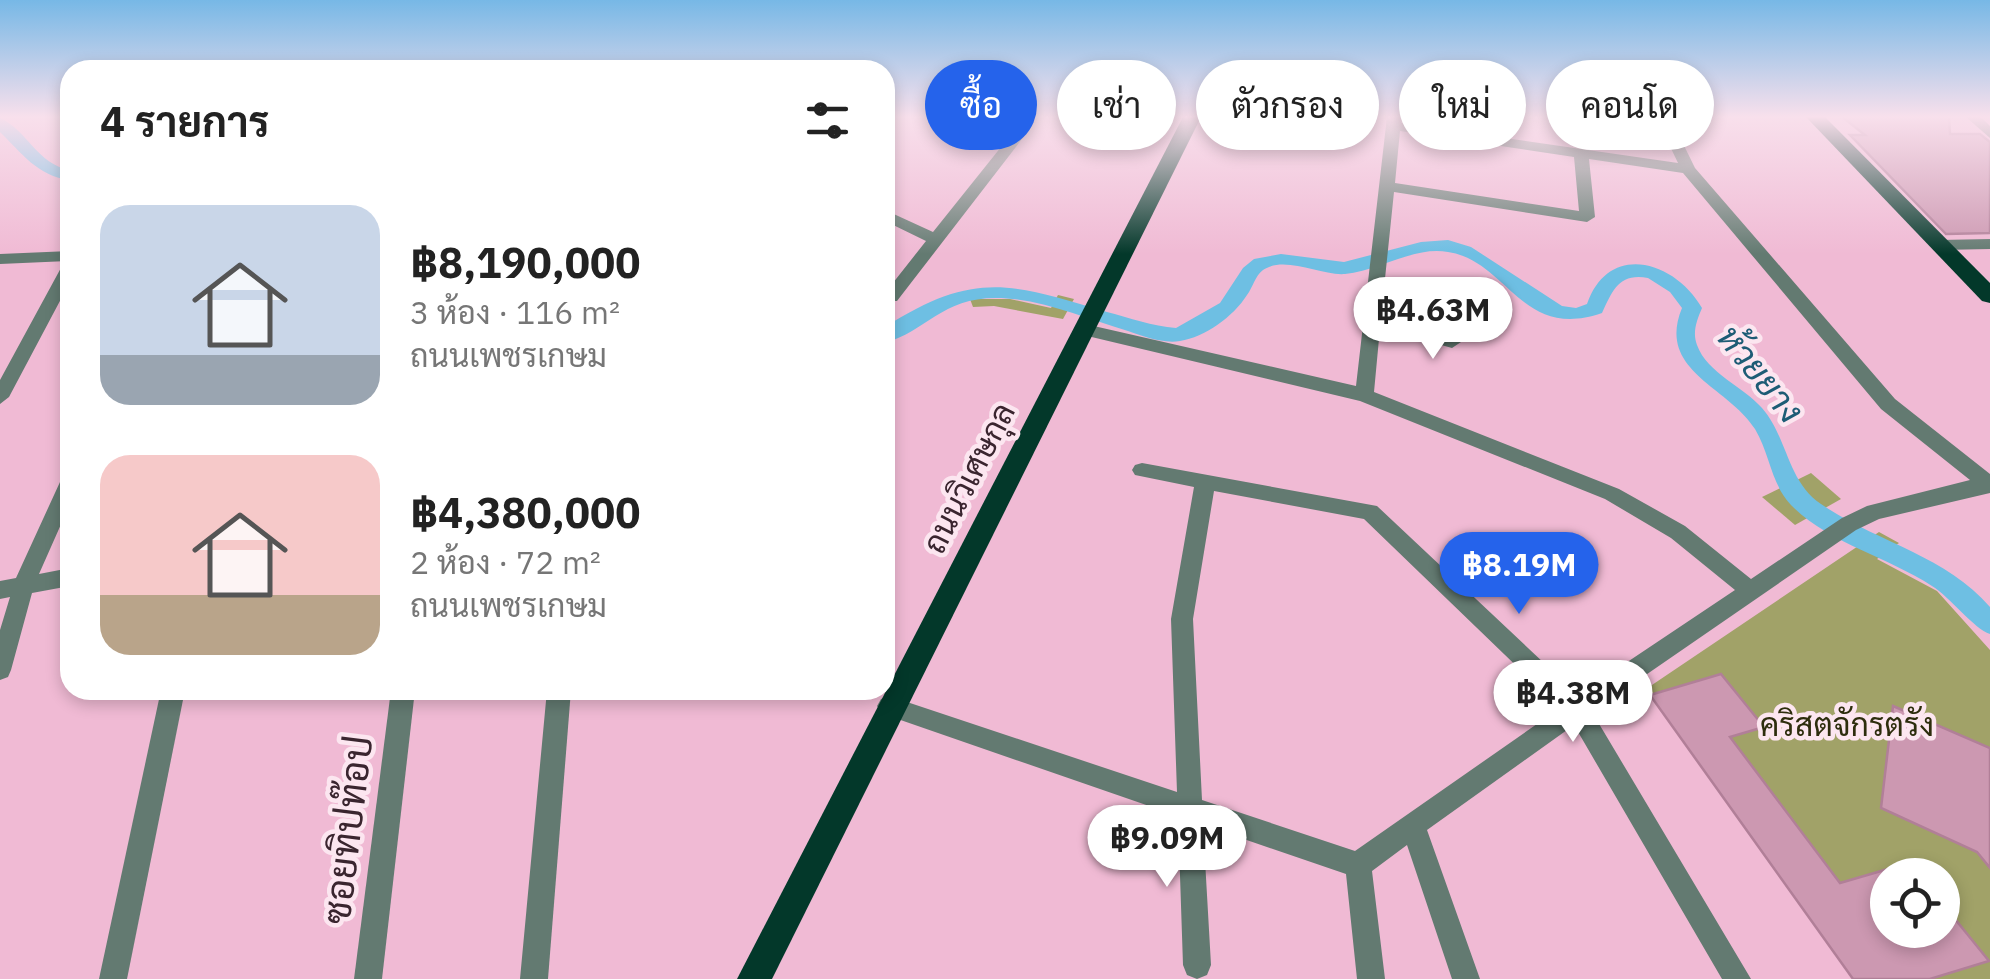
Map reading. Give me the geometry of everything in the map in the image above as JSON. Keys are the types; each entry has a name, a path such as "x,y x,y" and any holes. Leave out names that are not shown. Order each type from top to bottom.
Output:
{"main road":[{"name":"ถนนวิเศษกุล","path":"895,694 1104,297 1169,163"},
{"path":"1860,163 1990,296"},
{"name":"ถนนวิเศษกุล","path":"754,979 892,700"}],"street":[{"path":"895,292 996,163"},
{"path":"1364,395 1391,163"},
{"path":"1390,187 1587,217 1582,163"},
{"path":"1643,163 1688,169"},
{"path":"1685,163 1888,404 1989,484"},
{"path":"895,220 936,240"},
{"path":"1939,244 1990,244"},
{"path":"0,259 60,256"},
{"path":"0,397 60,285"},
{"path":"1372,320 1452,342 1458,321"},
{"path":"1085,330 1364,395 1612,494 1678,532 1752,592"},
{"path":"1142,470 1370,512 1578,708 1737,979"},
{"path":"1198,965 1182,618 1204,482"},
{"path":"1358,865 1578,708 1829,539 1874,512 1989,484"},
{"path":"0,670 24,584 60,504"},
{"path":"0,590 60,579"},
{"path":"113,979 172,700"},
{"name":"ซอยทิปท๊อป","path":"368,979 402,700"},
{"path":"534,979 559,700"},
{"path":"889,706 1192,812 1358,865"},
{"path":"1414,828 1466,979"},
{"path":"1358,865 1370,979"}],"green space":[{"path":"1058,295 1074,299 1063,319 994,306 973,307 970,299 1010,299 1051,308"},
{"path":"1811,473 1841,499 1795,525 1762,497"},
{"name":"คริสตจักรตรัง","path":"1879,532 1899,543 1877,559 1937,591 1990,650 1990,979 1853,979 1646,689"}],"building":[{"path":"1877,163 1990,163 1990,233 1946,234"},
{"path":"1721,674 1764,727 1730,737 1840,883 1870,874 1870,948 1960,948 1960,925 1989,961 1930,979 1853,979 1650,695"},
{"path":"1893,706 1990,748 1990,868 1977,852 1881,808"}],"waterway":[{"name":"ห้วยยาง","path":"40,163 60,174"},
{"name":"ห้วยยาง","path":"895,330 948,300 998,291 1023,294 1146,330 1177,335 1203,324 1227,307 1250,272 1261,263 1281,259 1344,268 1435,246 1465,251 1558,312 1577,314 1595,308 1603,287 1628,271 1654,273 1686,297 1692,308 1685,335 1692,355 1756,415 1784,477 1799,499 1835,524 1931,572 1973,604 1990,624"}]}
